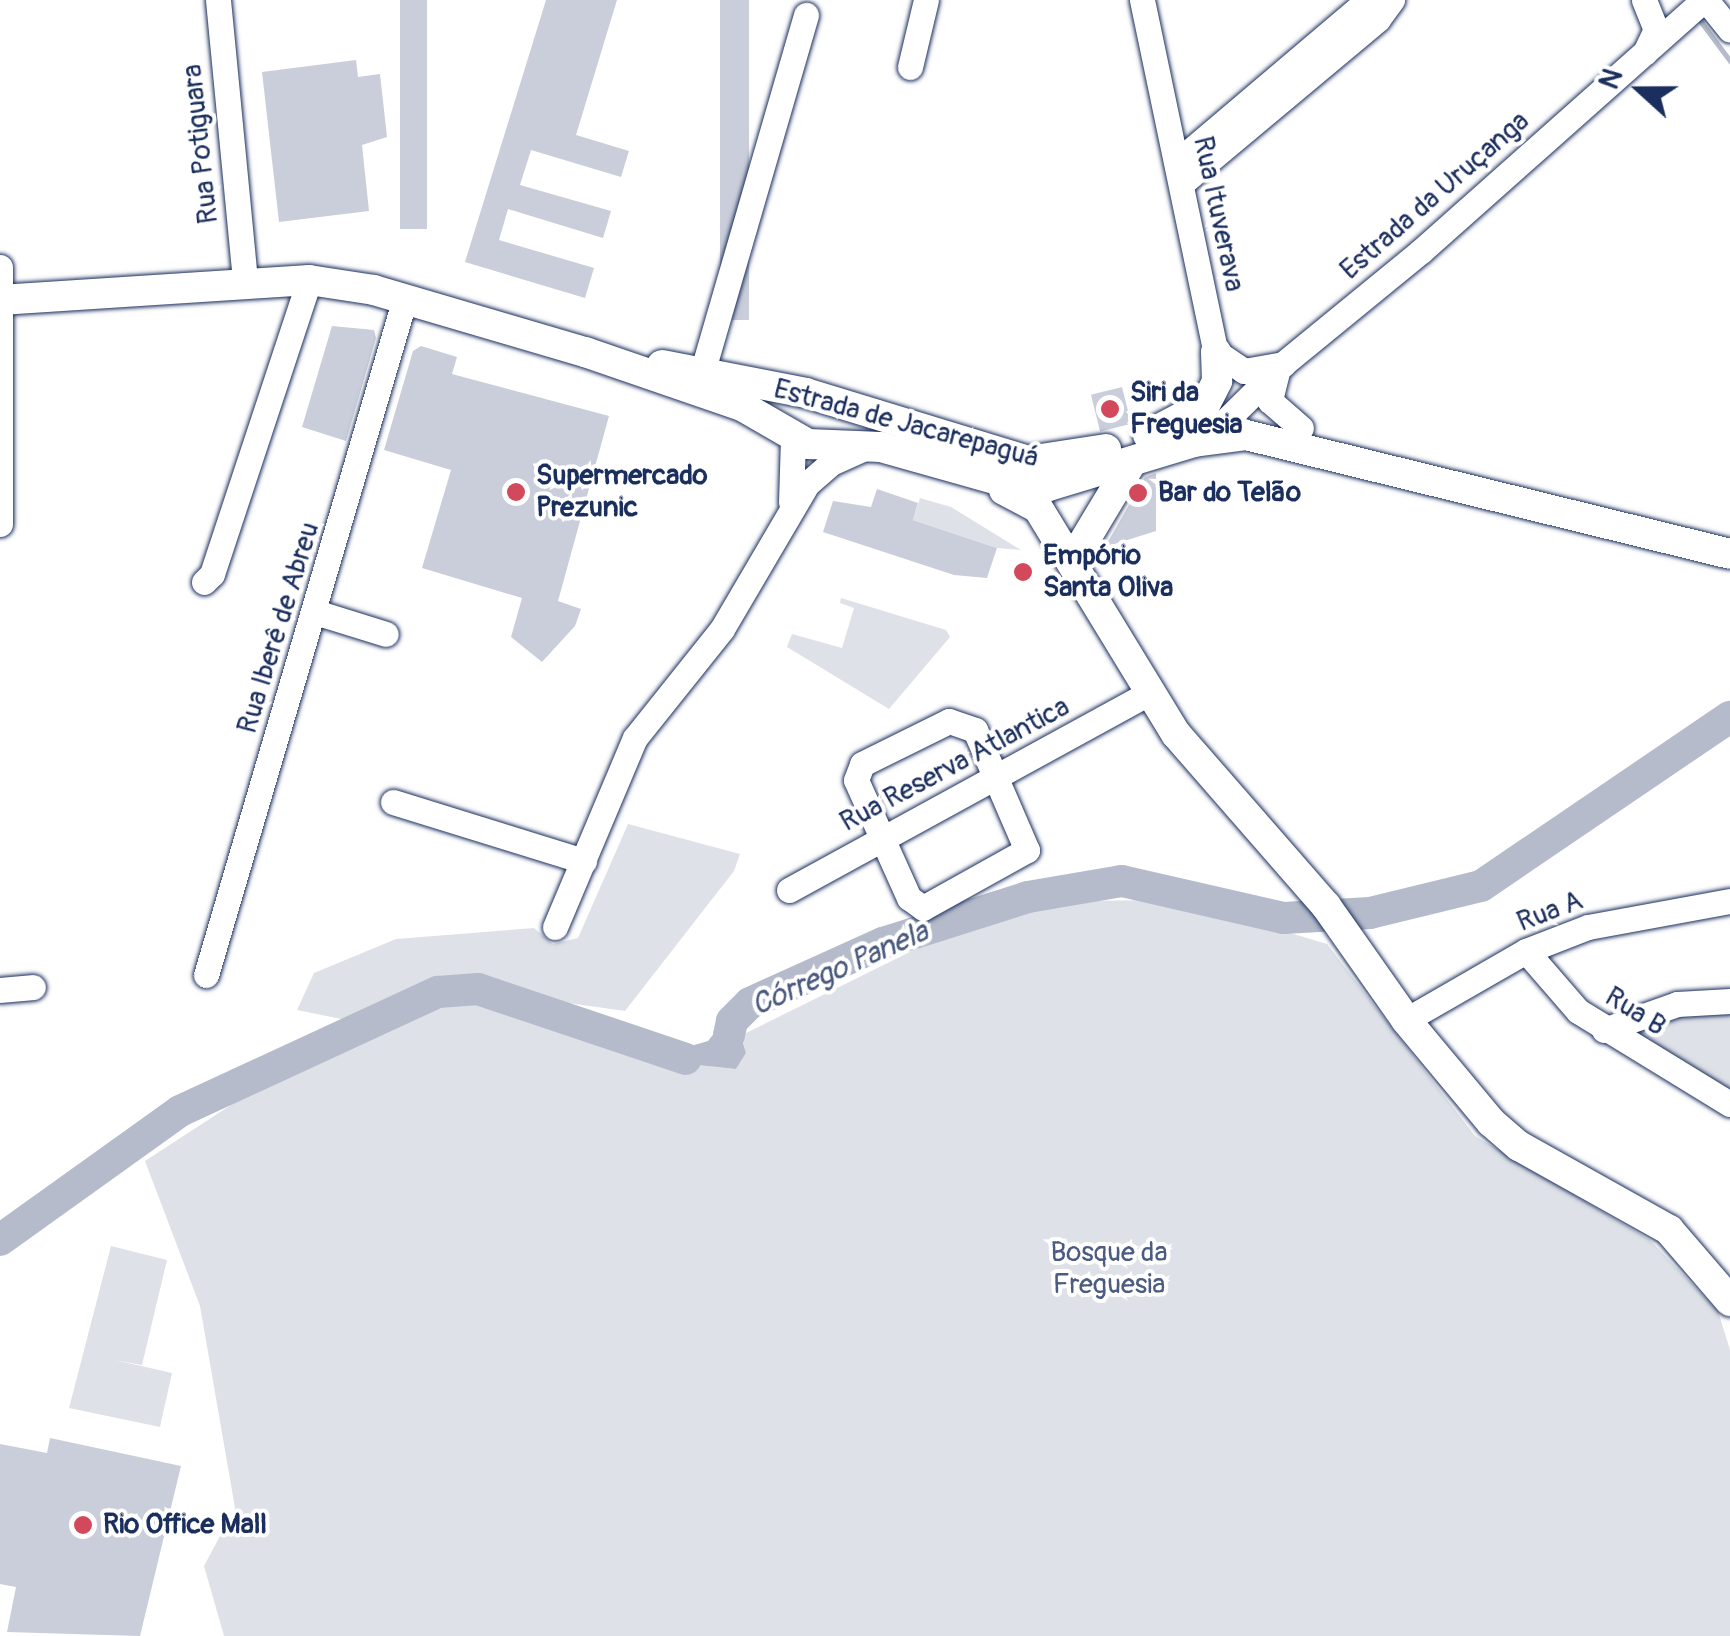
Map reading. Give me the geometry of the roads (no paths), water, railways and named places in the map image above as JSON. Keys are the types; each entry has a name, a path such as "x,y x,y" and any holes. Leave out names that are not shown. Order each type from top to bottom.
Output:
{"main road":[{"name":"Estrada de Jacarepaguá","path":"1,300 245,281 309,280 405,298 584,352 742,406 793,438 817,446 870,446 984,478 1049,486 1239,427 1397,476 1454,482 1730,554"},
{"name":"Estrada de Jacarepaguá","path":"584,352 806,393 1015,459 1076,459 1148,436 1239,427 1301,428 1403,457 1454,482"},
{"path":"1148,436 1205,405 1217,381 1216,352"},
{"path":"793,438 794,419 810,407 860,421 888,418"},
{"path":"1015,459 1037,470 1049,486 1080,548 1088,583"},
{"path":"1080,548 1131,463"},
{"path":"984,478 1038,508 1088,583 1176,734 1326,906 1406,1020 1491,1122 1519,1146 1669,1230 1730,1301"}],"street":[{"name":"Rua Potiguara","path":"218,0 245,281"},
{"path":"910,67 926,0"},
{"name":"Rua Ituverava","path":"1142,0 1216,352 1239,427"},
{"path":"1179,173 1368,0"},
{"path":"1179,173 1392,0"},
{"path":"1642,56 1655,36 1648,6 1697,8 1730,30"},
{"name":"Estrada da Uruçanga","path":"1239,427 1282,364 1697,8"},
{"path":"702,373 806,16"},
{"path":"0,267 0,524"},
{"path":"204,582 309,280"},
{"name":"Rua Iberê de Abreu","path":"206,974 405,298"},
{"path":"1216,352 1244,371 1282,364 1270,401 1301,428"},
{"path":"789,512 793,438"},
{"path":"555,927 628,749 722,629 789,512 820,472 870,446"},
{"path":"315,612 386,634"},
{"name":"Rua Reserva Atlantica","path":"789,890 1149,693"},
{"path":"949,720 974,730 996,778 1027,850 1023,856 923,908 909,898 879,840 856,780 862,764 949,720"},
{"path":"392,802 584,861"},
{"name":"Rua A","path":"1406,1020 1526,951 1626,918 1730,902"},
{"name":"Rua B","path":"1526,951 1557,992 1604,1030 1730,1104"},
{"path":"0,990 32,987"},
{"path":"1604,1030 1677,1004 1730,1001"}],"water":[{"path":"750,1003 736,1022 746,1053 736,1069 650,1060 642,1045 677,1050 708,1041 731,1012"}],"waterway":[{"path":"1698,18 1730,61"},
{"name":"Córrego Panela","path":"729,1035 732,1021 750,1003 883,943 1028,897 1122,881 1284,918 1370,913 1481,886 1730,717"},
{"name":"Córrego Panela","path":"0,1240 180,1111 438,992 478,989 686,1059"}],"place":[{"name":"Siri da Freguesia","path":"1110,409"},
{"name":"Supermercado Prezunic","path":"516,492"},
{"name":"Bar do Telão","path":"1138,493"},
{"name":"Empório Santa Oliva","path":"1023,572"},
{"name":"Rio Office Mall","path":"83,1525"}],"park label":[{"name":"Bosque da Freguesia","path":"1109,1269"}]}
